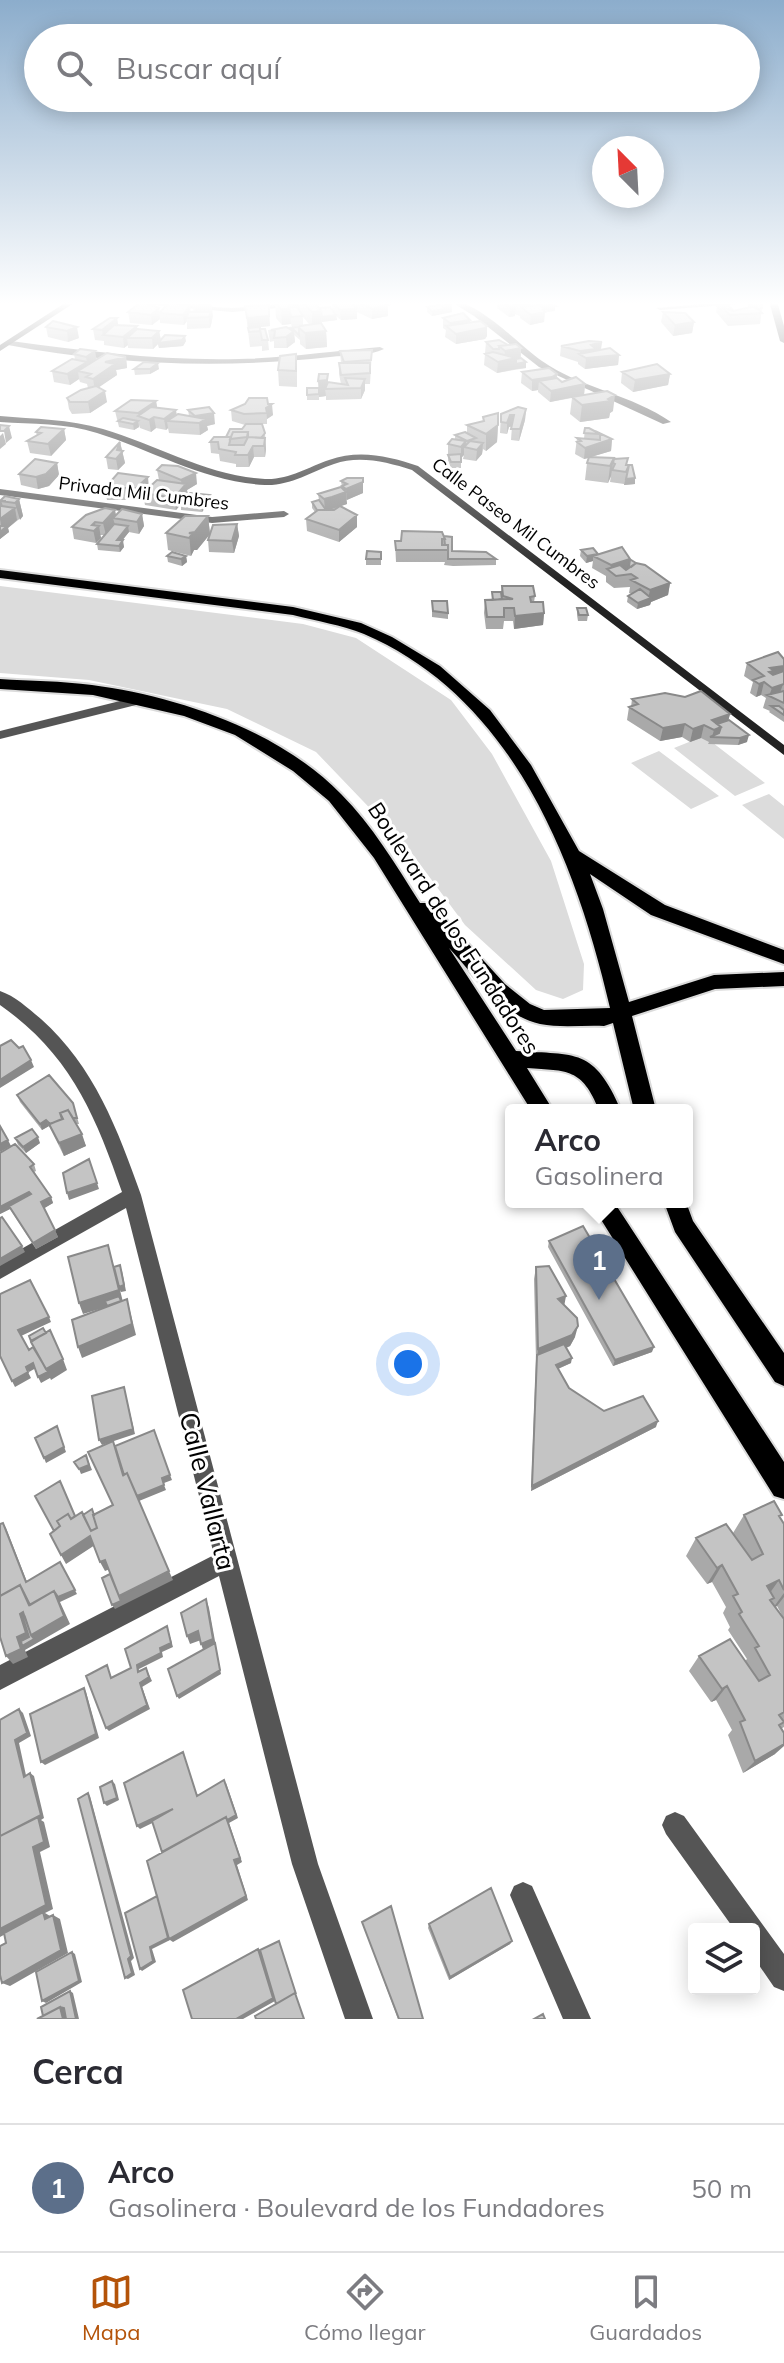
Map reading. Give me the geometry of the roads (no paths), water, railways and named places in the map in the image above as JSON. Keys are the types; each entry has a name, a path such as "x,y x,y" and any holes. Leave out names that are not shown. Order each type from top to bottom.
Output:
{"main road":[{"path":"0,574 293,611 373,633 423,661 468,697 528,778 572,855 593,907 643,1104"},
{"name":"Boulevard de los Fundadores","path":"0,684 93,690 144,699 241,732 299,767 358,823 408,896 538,1104"},
{"path":"572,855 658,910 784,957"},
{"path":"408,896 432,914 498,989 523,1009 565,1020 621,1015 654,1005 682,990 714,982 784,979"},
{"path":"509,1059 582,1066 595,1077 607,1104"},
{"path":"605,1208 784,1486"},
{"path":"679,1214 784,1374"}],"street":[{"path":"608,395 666,422"},
{"name":"Calle Paseo Mil Cumbres","path":"0,419 97,430 230,476 268,482 291,479 333,461 357,458 377,458 415,468 784,751"},
{"name":"Privada Mil Cumbres","path":"0,492 212,520 284,514"},
{"path":"0,735 144,699"},
{"name":"Calle Vallarta","path":"0,997 29,1015 74,1061 104,1114 132,1195 305,1864 359,2019"},
{"path":"0,1271 132,1195"},
{"path":"0,1678 225,1561"},
{"path":"675,1825 746,1923"},
{"path":"523,1895 577,2019"},
{"path":"760,1943 784,1977"}],"place":[{"name":"Arco","path":"599,1300"}]}
